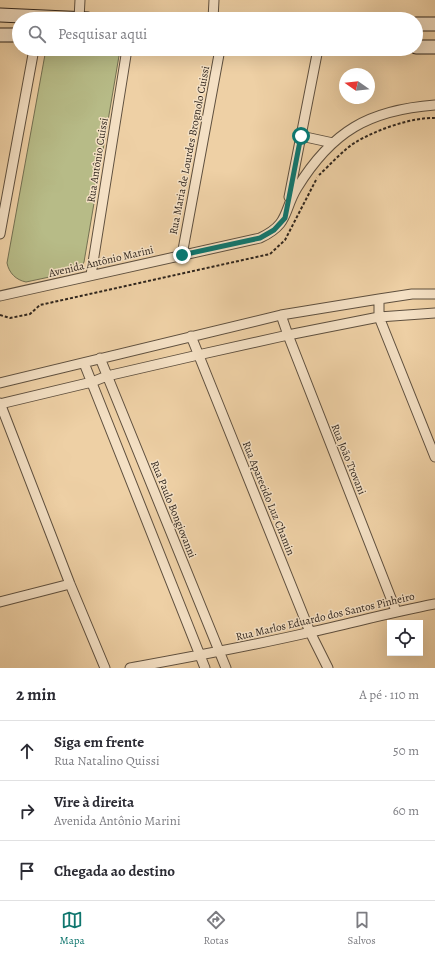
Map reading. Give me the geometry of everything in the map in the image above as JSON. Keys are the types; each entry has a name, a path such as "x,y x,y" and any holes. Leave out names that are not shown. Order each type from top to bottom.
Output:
{"street":[{"path":"79,12 80,0"},
{"path":"213,12 214,0"},
{"path":"0,15 12,16"},
{"path":"423,24 435,24"},
{"path":"0,36 12,35"},
{"path":"423,47 435,47"},
{"path":"0,234 33,56"},
{"name":"Rua Antônio Cuissi","path":"91,275 127,56"},
{"name":"Rua Maria de Lourdes Brognolo Cuissi","path":"182,255 219,56"},
{"path":"285,218 317,56"},
{"name":"Avenida Antônio Marini","path":"0,296 260,238 274,230 285,218 296,189 317,159 333,143 354,127 374,116 396,110 435,105"},
{"path":"301,136 333,143"},
{"path":"0,383 281,315 412,294 435,294"},
{"path":"379,299 379,317 435,457"},
{"path":"105,668 70,584 0,404 92,382 107,376 288,336 379,317 435,313"},
{"name":"Rua João Trovani","path":"281,315 396,611"},
{"name":"Rua Aparecido Luz Chamin","path":"191,336 310,632 328,668"},
{"name":"Rua Paulo Bongiovanni","path":"100,358 226,668"},
{"path":"84,363 205,668"},
{"path":"0,602 70,584"},
{"name":"Rua Marlos Eduardo dos Santos Pinheiro","path":"130,668 310,632 396,611 435,604"}],"path":[{"path":"0,315 10,318 30,314 40,305 270,254 285,240 319,175 355,142 389,127 427,118 435,118"}],"green space":[{"path":"45,56 119,56 84,262 81,268 73,272 26,282 19,280 14,276 9,270 7,263"}],"route":[{"path":"182,255 260,238 274,230 285,218 301,136"}]}
